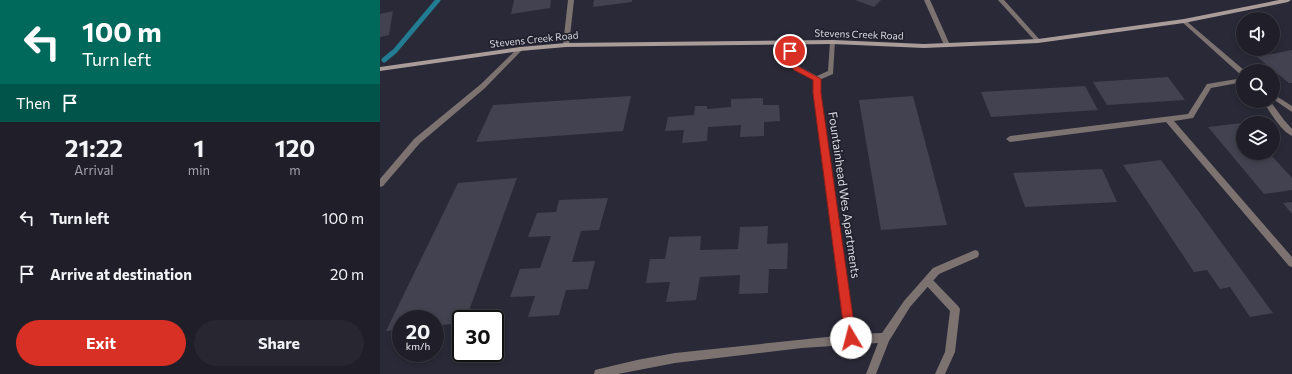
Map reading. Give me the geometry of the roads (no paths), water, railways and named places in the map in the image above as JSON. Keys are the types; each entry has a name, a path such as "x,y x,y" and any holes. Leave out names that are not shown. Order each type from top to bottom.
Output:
{"street":[{"path":"566,45 571,0"},
{"path":"926,0 947,44"},
{"path":"1001,0 1038,41"},
{"name":"Stevens Creek Road","path":"380,69 520,49 566,45 833,42 924,46 1038,41 1184,21 1273,1 1288,0"},
{"path":"1184,21 1236,67"},
{"path":"792,42 788,60 796,68 817,79 830,72 833,42"},
{"path":"380,184 417,141 483,86 520,49"},
{"name":"Fountainhead Wes Apartments","path":"817,79 817,93 851,338"},
{"path":"1010,139 1190,116 1209,86 1236,81"},
{"path":"1280,101 1292,110"},
{"path":"1271,108 1281,122 1292,133"},
{"path":"1168,119 1292,262"},
{"path":"871,374 884,338 907,304 936,271 975,254"},
{"path":"928,281 954,309 950,352 940,374"},
{"path":"599,374 625,366 701,355 851,338 884,338"}],"waterway":[{"path":"384,60 395,51 438,0"}]}
